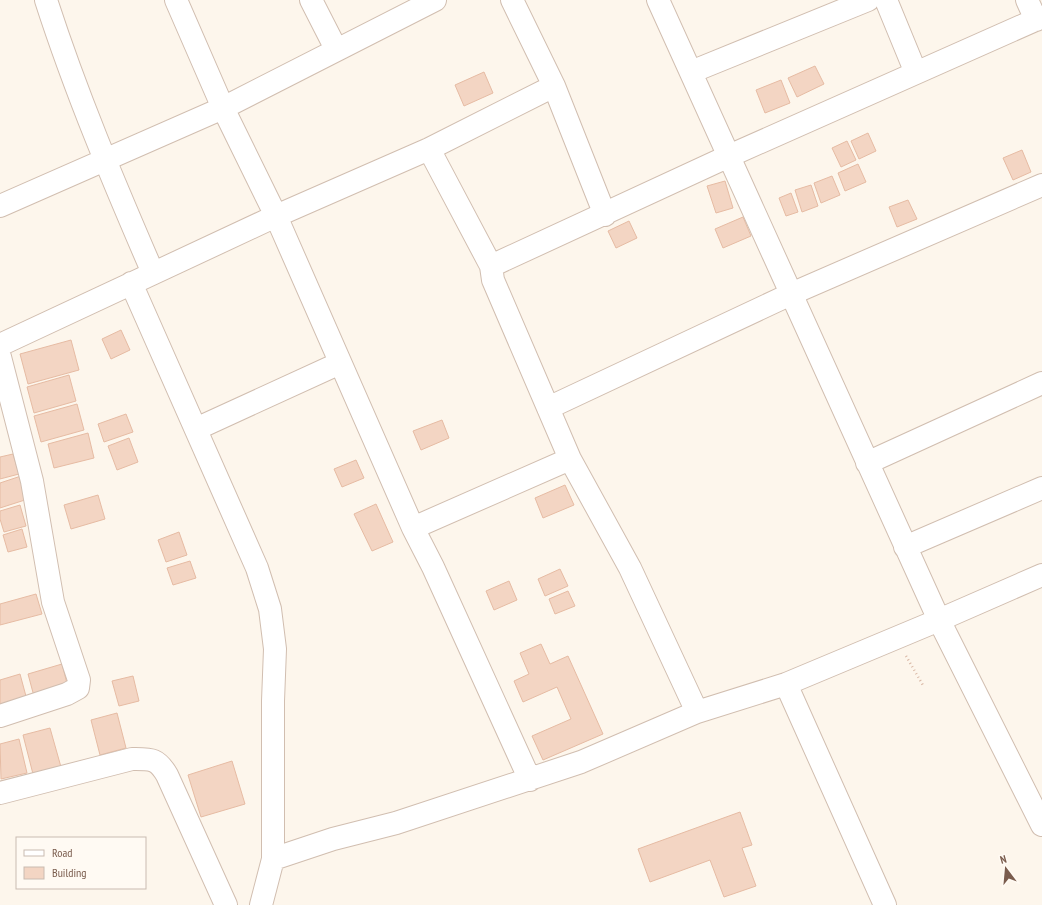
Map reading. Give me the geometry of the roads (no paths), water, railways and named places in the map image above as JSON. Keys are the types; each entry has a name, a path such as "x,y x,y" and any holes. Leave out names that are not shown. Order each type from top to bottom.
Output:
{"street":[{"path":"46,0 61,46 104,160 153,273"},
{"path":"176,0 223,108 276,216 412,528 433,567 530,780"},
{"path":"312,0 336,49"},
{"path":"0,206 223,108 336,49 435,0"},
{"path":"512,0 554,86 605,215"},
{"path":"658,0 905,547 939,620 1042,826"},
{"path":"691,72 868,0"},
{"path":"886,0 916,73"},
{"path":"492,266 605,215 729,156 1039,18 1027,0"},
{"path":"0,345 276,216 429,149 554,86"},
{"path":"429,149 492,266 493,280 570,459 630,568 697,712"},
{"path":"548,408 791,294 1042,185"},
{"path":"131,283 257,568 270,609 276,649 273,701 273,860 261,905"},
{"path":"0,358 32,481 53,602 79,680 78,688 67,694 0,716"},
{"path":"196,429 340,363"},
{"path":"867,463 1042,383"},
{"path":"412,528 570,459"},
{"path":"905,547 1042,488"},
{"path":"273,860 333,839 396,823 530,780 602,754 697,712 786,684 1042,575"},
{"path":"786,684 885,905"},
{"path":"0,793 132,759 148,759 160,764 167,775 226,905"}]}
